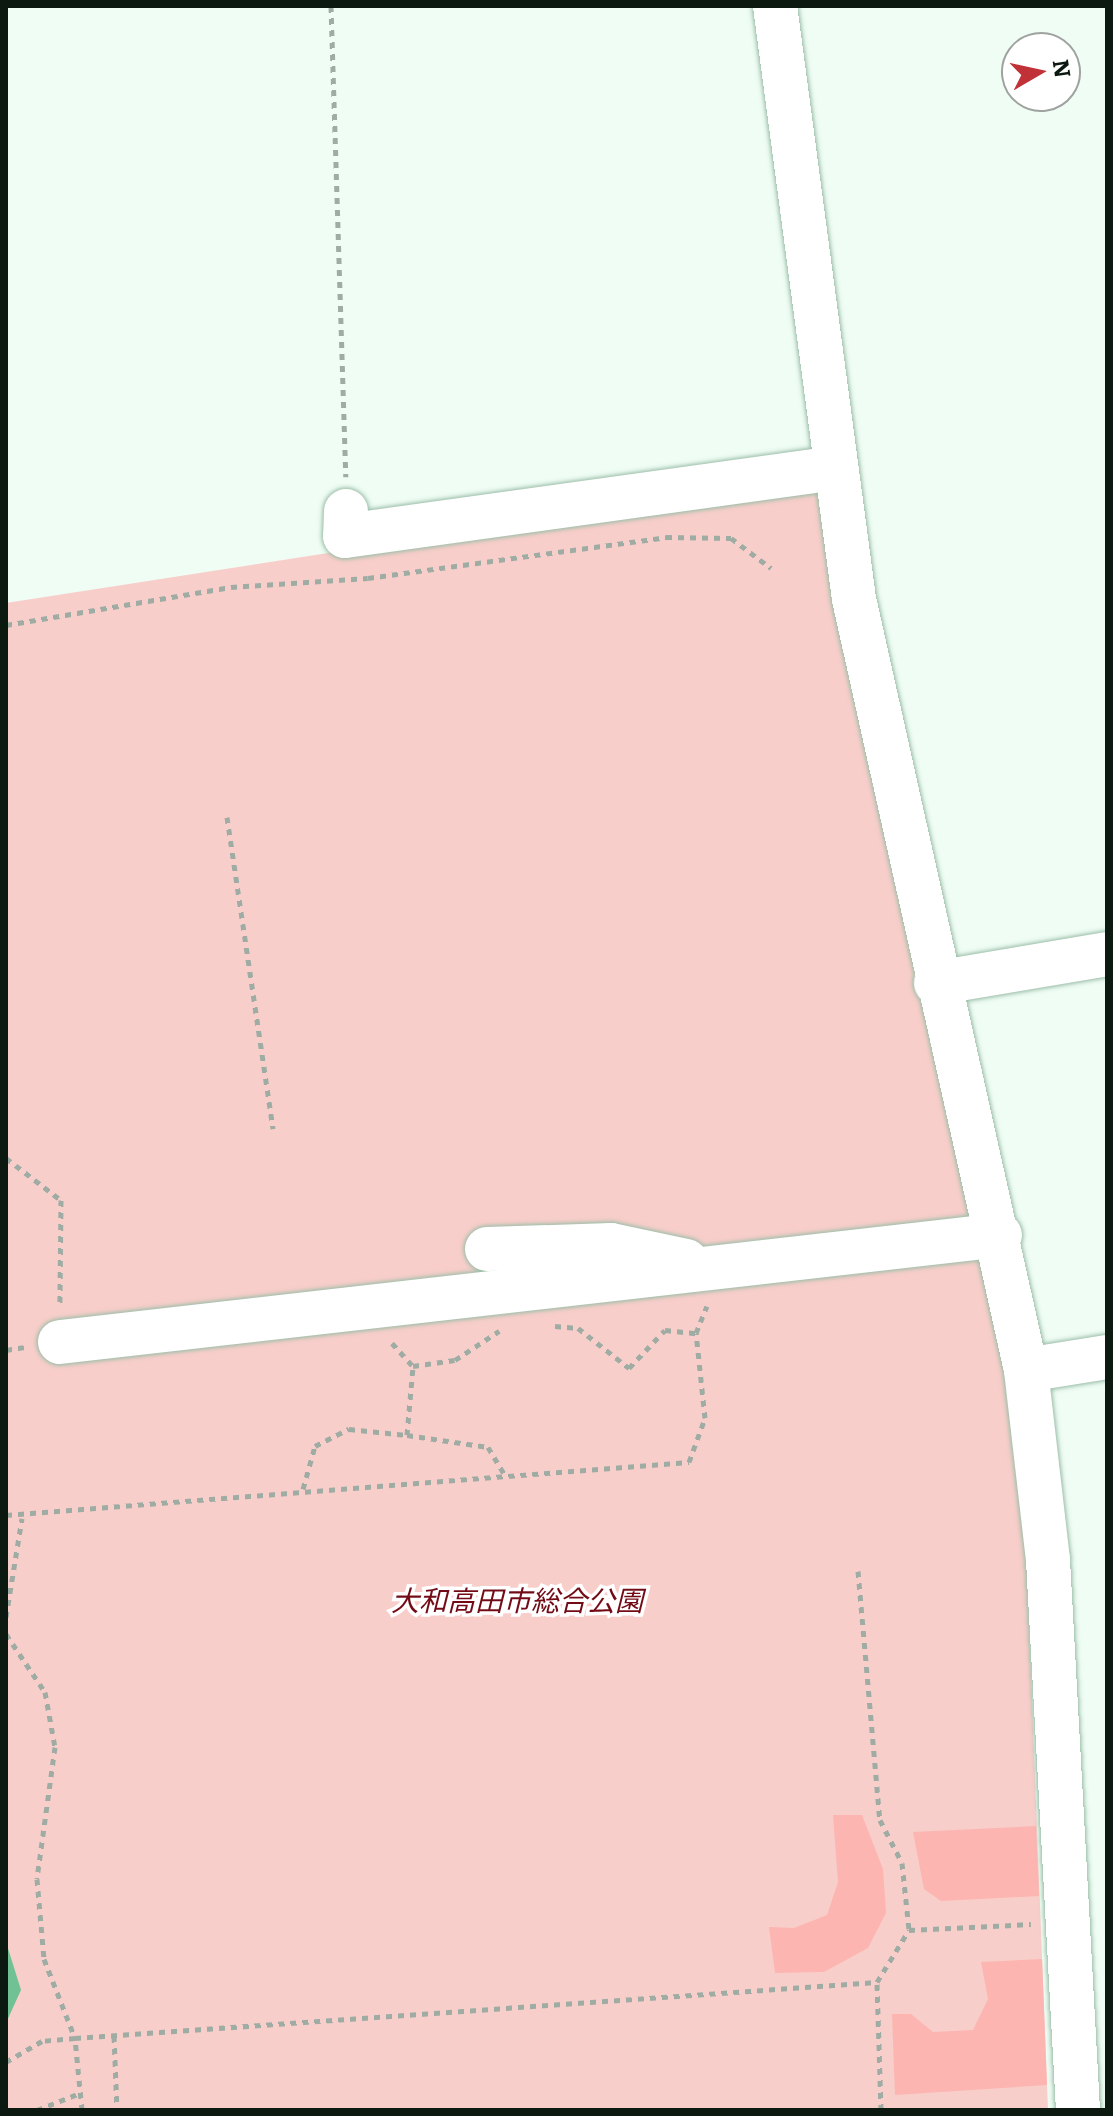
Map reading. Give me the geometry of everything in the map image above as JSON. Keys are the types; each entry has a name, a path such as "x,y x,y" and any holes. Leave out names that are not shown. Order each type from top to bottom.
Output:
{"street":[{"path":"775,6 854,599 936,983 1000,1235 1026,1370 1048,1560 1078,2110"},
{"path":"346,511 345,536 835,468"},
{"path":"936,983 1107,954"},
{"path":"60,1342 724,1269 1000,1235"},
{"path":"487,1249 611,1245 724,1269"},
{"path":"1026,1370 1107,1357"}],"path":[{"path":"331,6 346,511"},
{"path":"6,625 231,587 368,578 666,537 731,538 771,568"},
{"path":"227,817 273,1129"},
{"path":"6,1158 61,1200 60,1342"},
{"path":"6,1515 22,1518 303,1489 689,1462 705,1418 696,1333 724,1269"},
{"path":"413,1366 455,1360 512,1323"},
{"path":"539,1325 578,1328 629,1368 665,1330 696,1333"},
{"path":"383,1333 413,1366 407,1435"},
{"path":"303,1489 315,1446 349,1429 488,1447 505,1475"},
{"path":"6,1617 22,1518"},
{"path":"858,1571 880,1820 902,1863 909,1930 877,1982 881,2110"},
{"path":"6,1634 45,1692 55,1747 37,1879 44,1959 75,2038 82,2110"},
{"path":"909,1930 1066,1924"},
{"path":"6,2062 42,2041 877,1982"},
{"path":"114,2036 117,2110"},
{"path":"37,2110 80,2093"}],"green space":[{"name":"大和高田市総合公園","path":"825,476 999,1270 1026,1547 1048,2110 6,2110 6,603"}],"shaded area":[{"path":"833,1815 862,1815 883,1869 886,1913 868,1948 824,1972 775,1973 769,1927 794,1928 827,1915 838,1882"},
{"path":"1036,1826 1039,1896 941,1901 924,1889 913,1832"},
{"path":"6,1942 21,1990 6,2023"},
{"path":"1042,1959 1047,2085 895,2095 892,2014 911,2014 933,2032 973,2030 988,1999 981,1962"}]}
